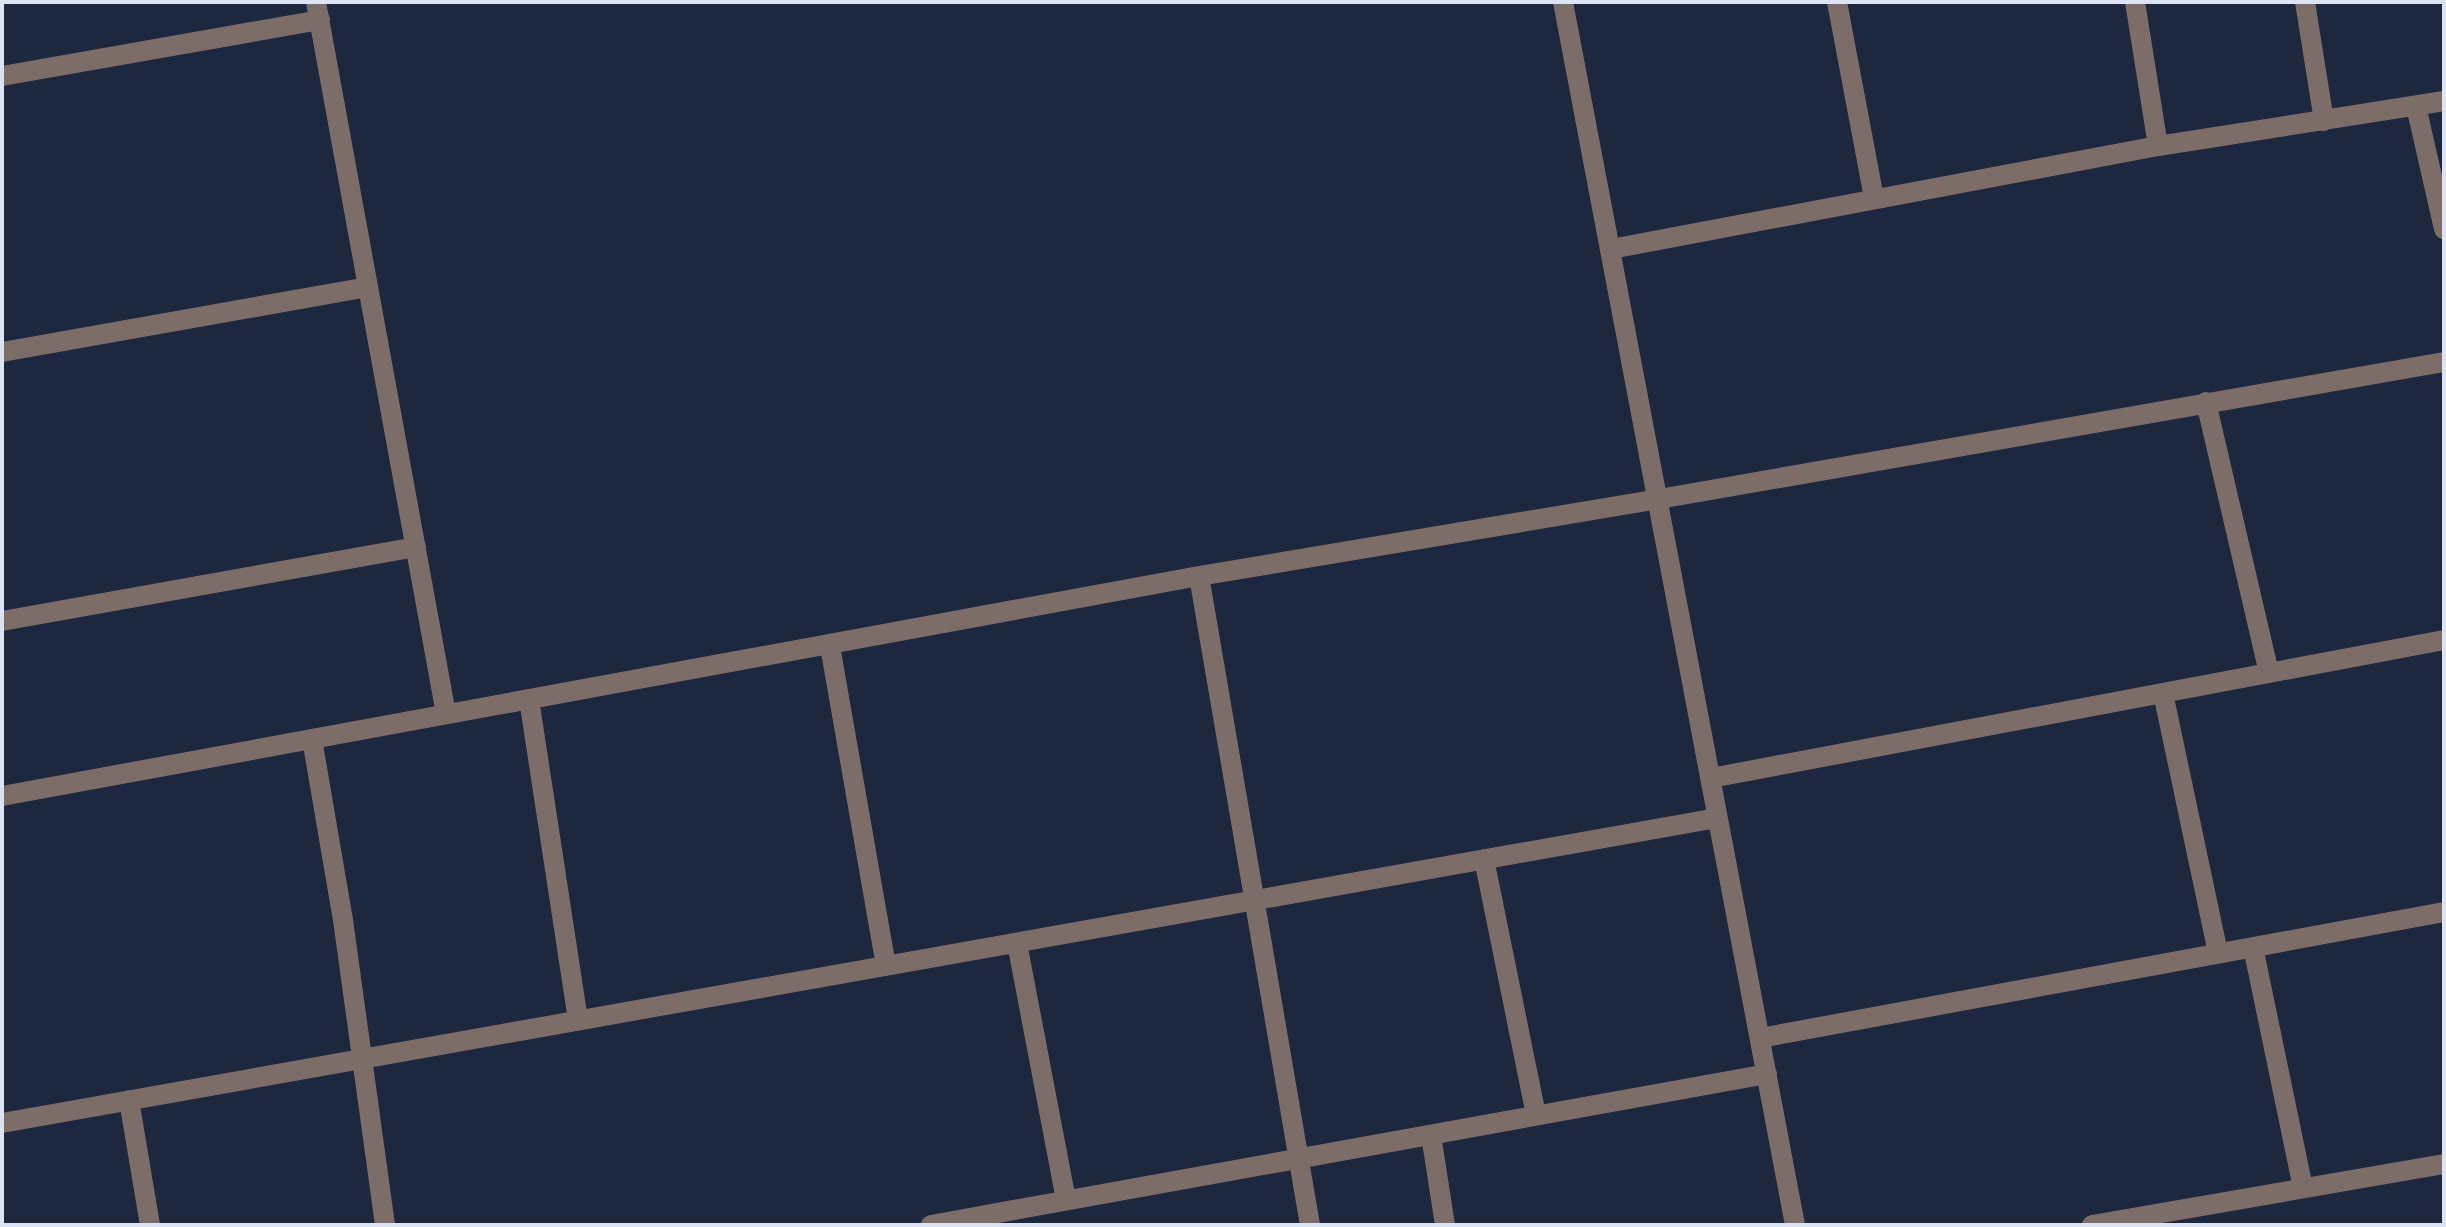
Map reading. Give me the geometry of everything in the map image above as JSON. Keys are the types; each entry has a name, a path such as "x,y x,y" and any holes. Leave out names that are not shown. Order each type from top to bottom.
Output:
{"street":[{"path":"1563,2 1795,1225"},
{"path":"1837,2 1874,198"},
{"path":"2135,2 2158,146"},
{"path":"2305,2 2324,121"},
{"path":"2,76 318,11 446,714"},
{"path":"1611,249 2158,146 2444,101"},
{"path":"2416,106 2444,229"},
{"path":"2,352 368,287"},
{"path":"2,796 1199,576 2444,362"},
{"path":"2206,402 2269,673"},
{"path":"2,621 416,547"},
{"path":"1199,576 1310,1225"},
{"path":"1711,778 2444,640"},
{"path":"830,646 886,966"},
{"path":"2163,693 2218,953"},
{"path":"529,699 578,1020"},
{"path":"312,739 343,920 385,1225"},
{"path":"2,1123 1717,818"},
{"path":"1484,859 1536,1115"},
{"path":"1760,1038 2444,912"},
{"path":"1017,943 1066,1200"},
{"path":"2253,947 2303,1188"},
{"path":"931,1225 1767,1074"},
{"path":"129,1100 150,1225"},
{"path":"1431,1135 1445,1225"},
{"path":"2092,1225 2444,1164"}]}
